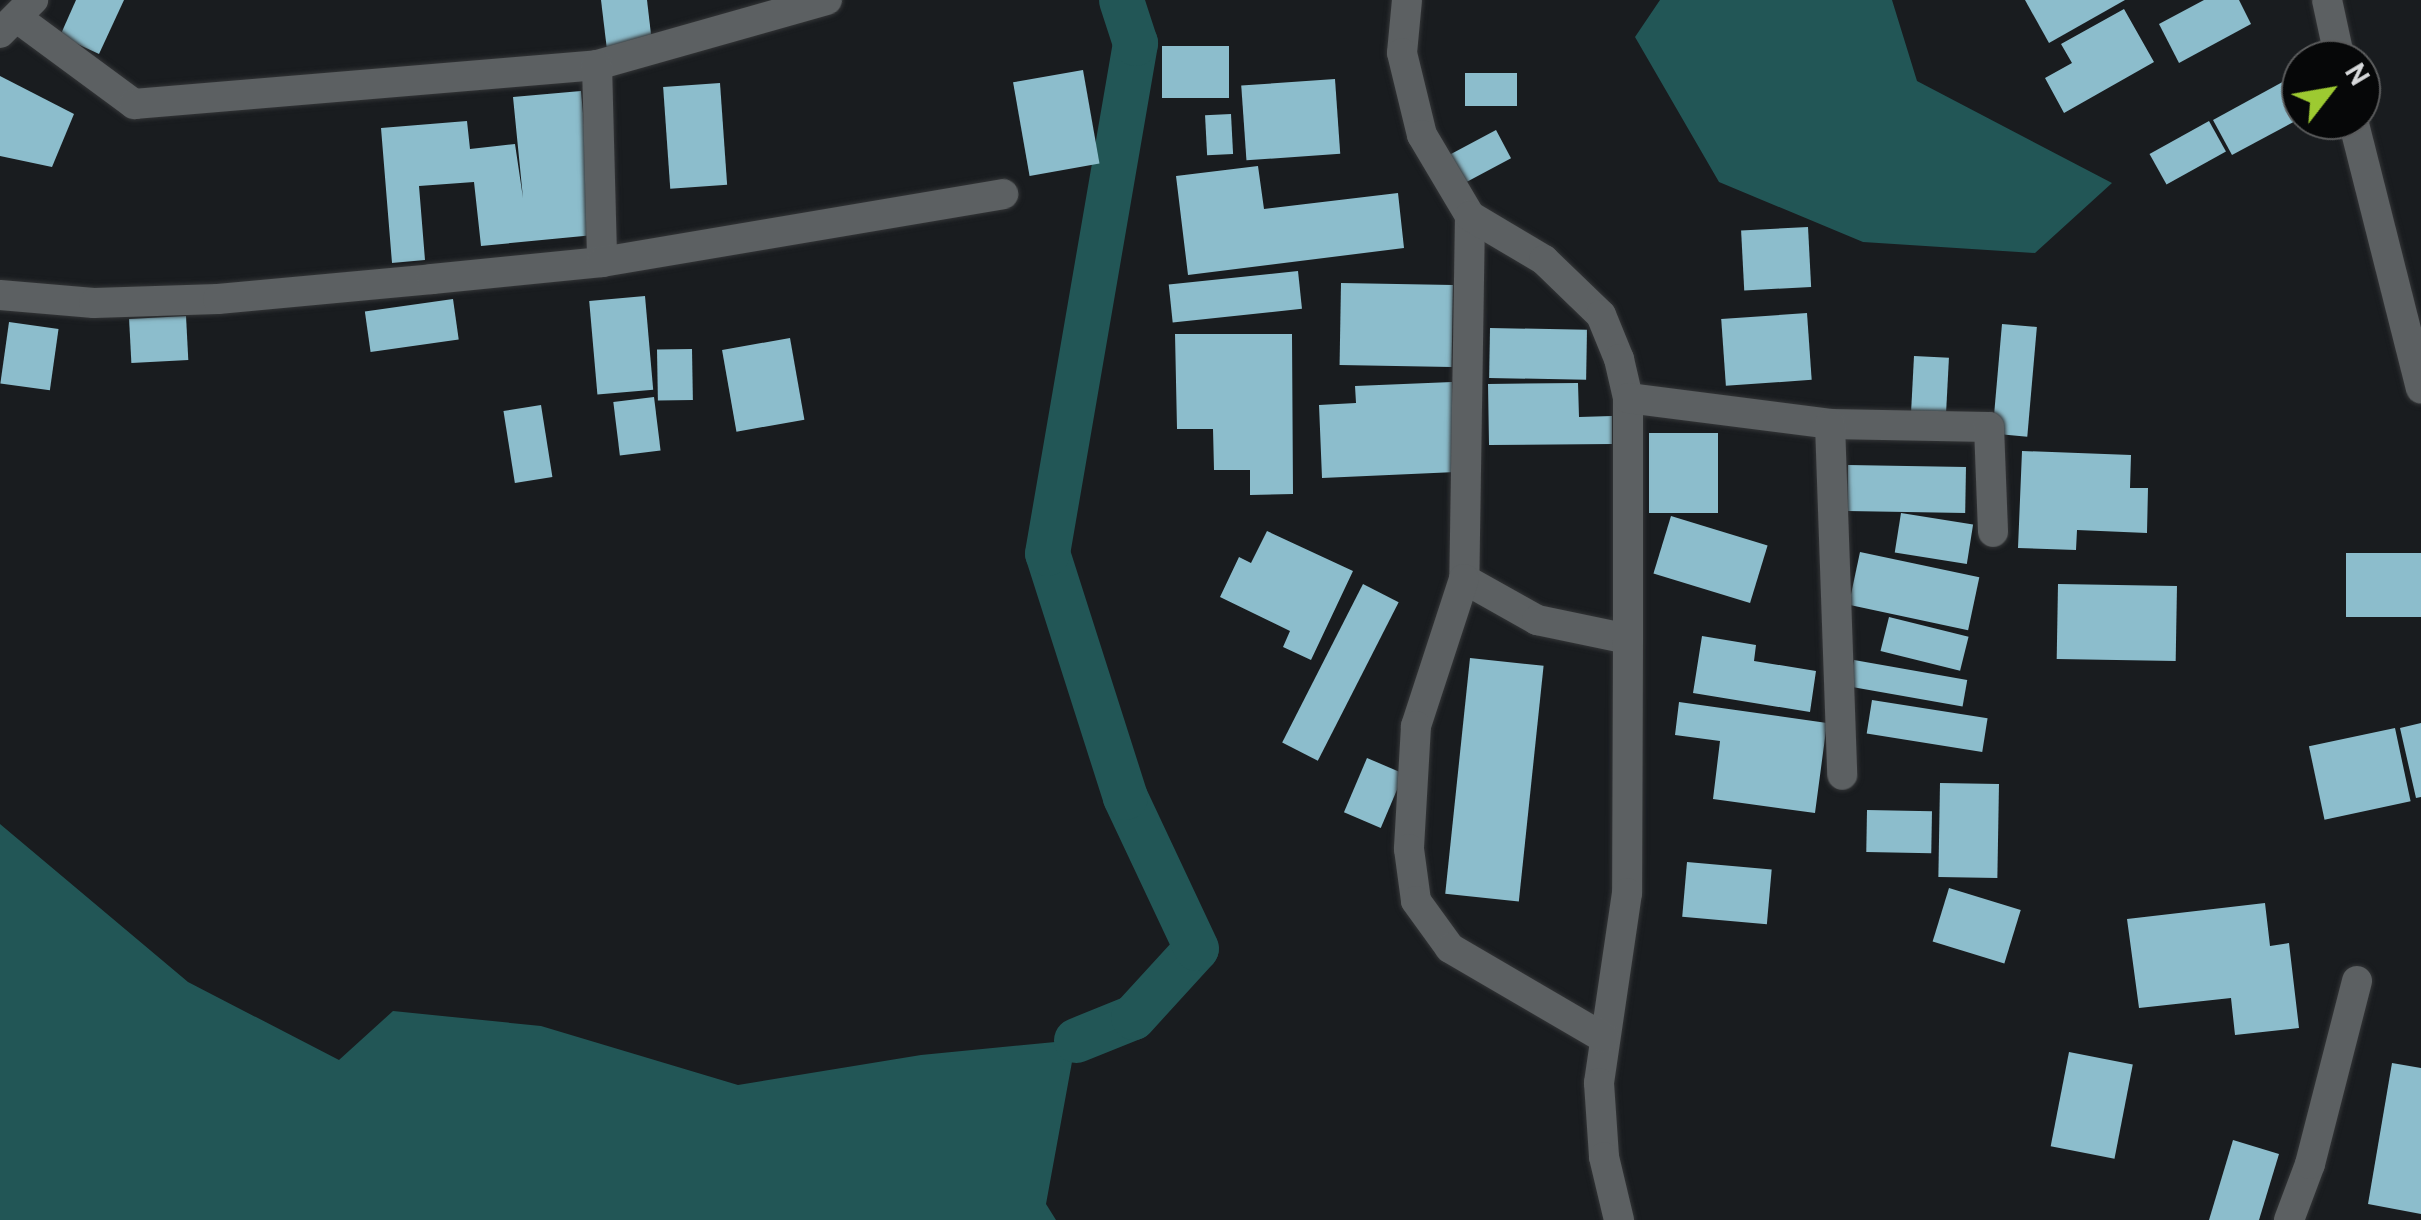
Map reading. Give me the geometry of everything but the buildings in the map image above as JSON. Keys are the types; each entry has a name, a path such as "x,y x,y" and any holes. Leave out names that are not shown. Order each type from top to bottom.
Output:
{"street":[{"path":"17,18 134,104 596,65 827,0"},
{"path":"1407,0 1402,53 1422,135 1470,216 1544,260 1601,315 1628,398 1627,893 1604,1038 1604,1157 1618,1220"},
{"path":"2327,0 2336,40"},
{"path":"596,65 602,262"},
{"path":"2359,140 2421,389"},
{"path":"0,295 94,303 218,299 602,262 1003,194"},
{"path":"1470,216 1464,579 1416,726 1409,849 1416,901 1450,948 1604,1038"},
{"path":"1628,398 1830,424 1989,427 1993,532"},
{"path":"1830,424 1842,775"},
{"path":"1464,579 1536,620 1628,639"},
{"path":"2289,1220 2310,1164 2357,980"}],"water":[{"path":"1660,0 1892,0 1917,81 2112,183 2035,253 1863,242 1719,182 1635,37"},
{"path":"0,824 188,982 339,1060 393,1011 541,1026 738,1085 921,1055 1076,1040 1046,1204 1056,1220 0,1220"}],"waterway":[{"path":"1076,1040 1133,1017 1196,948 1125,797 1047,553 1135,43 1121,0"}]}
